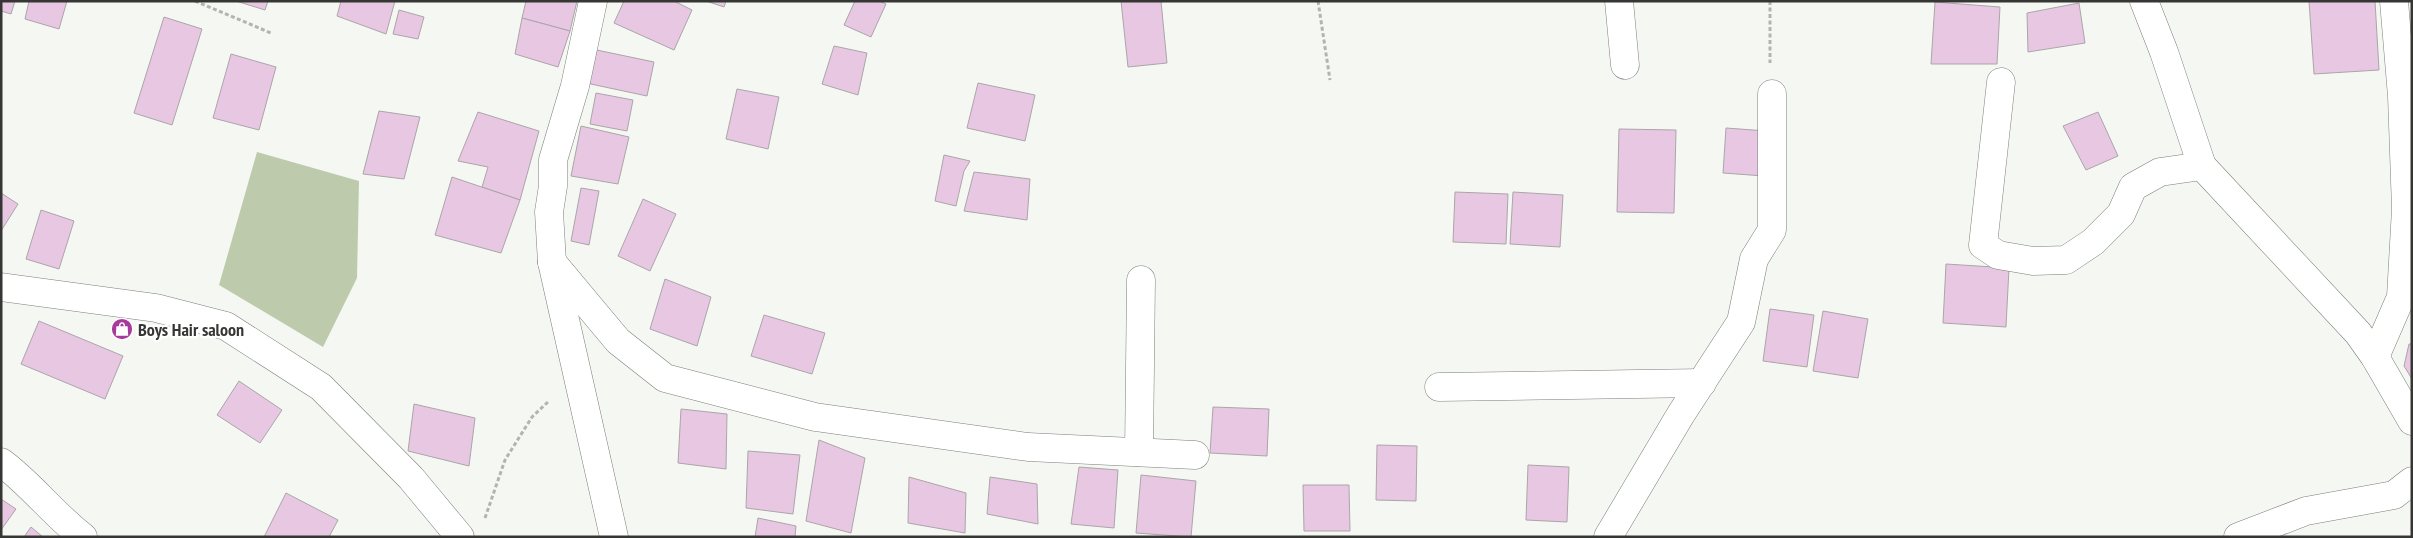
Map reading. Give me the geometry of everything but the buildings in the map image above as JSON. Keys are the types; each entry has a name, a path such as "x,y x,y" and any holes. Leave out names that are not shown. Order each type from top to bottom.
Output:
{"street":[{"path":"593,1 575,86 553,160 553,186 549,212 552,262 614,537"},
{"path":"1619,1 1625,65"},
{"path":"2144,1 2164,52 2202,166 2358,334 2375,357 2412,421"},
{"path":"2375,357 2401,297 2406,209 2402,96 2394,1"},
{"path":"2001,82 1983,245 1998,255 2033,261 2066,260 2093,242 2121,214 2133,188 2160,172 2202,166"},
{"path":"1608,537 1741,322 1754,259 1772,230 1772,94"},
{"path":"552,262 618,341 665,378 815,417 1028,447 1195,455"},
{"path":"1140,452 1141,280"},
{"path":"1,287 156,308 226,326 321,388 411,478 471,529"},
{"path":"1439,387 1702,383"},
{"path":"1,462 24,479 62,521 83,537"},
{"path":"2238,537 2306,511 2394,495 2412,481"}],"path":[{"path":"195,1 271,33"},
{"path":"1318,1 1330,80"},
{"path":"1770,1 1772,94"},
{"path":"471,529 488,515 505,460 532,418 576,374"}],"green space":[{"path":"257,152 359,181 357,278 323,347 219,285"}],"place":[{"name":"Boys Hair saloon","path":"122,329"}]}
